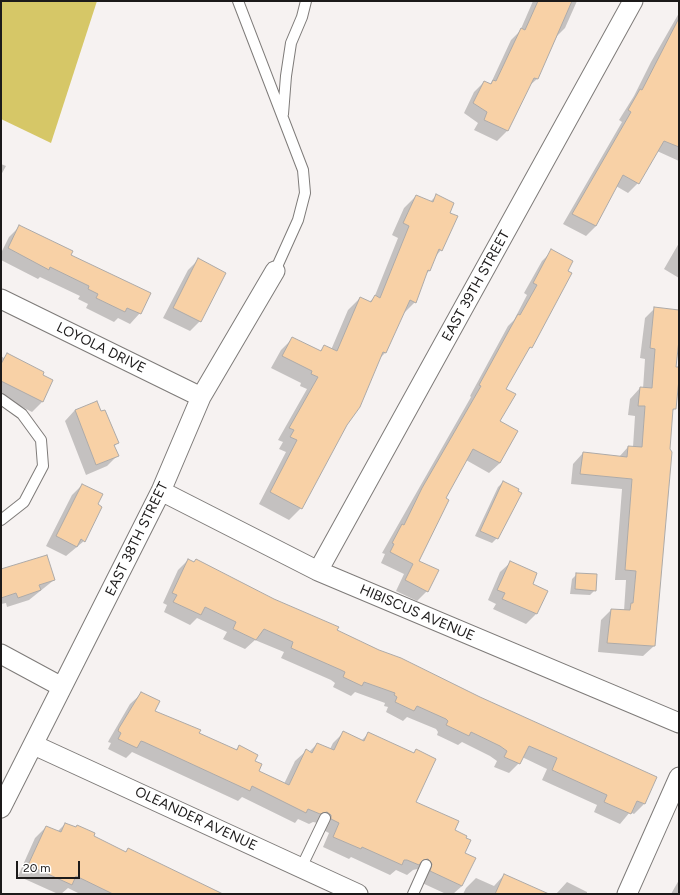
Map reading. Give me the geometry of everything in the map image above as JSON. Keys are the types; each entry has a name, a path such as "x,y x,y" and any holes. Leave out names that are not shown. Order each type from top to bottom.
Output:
{"street":[{"name":"EAST 39TH STREET","path":"318,571 632,1"},
{"name":"EAST 38TH STREET","path":"1,808 161,491 201,397 275,271"},
{"name":"LOYOLA DRIVE","path":"1,299 201,397"},
{"name":"HIBISCUS AVENUE","path":"161,491 318,571 679,723"},
{"path":"1,654 62,687"},
{"name":"OLEANDER AVENUE","path":"34,745 358,894"},
{"path":"627,894 679,777"}],"lane":[{"path":"238,1 302,170 305,193 298,220 275,271"},
{"path":"283,118 286,76 291,43 302,17 306,1"},
{"path":"1,400 22,414 41,440 43,466 24,502 1,520"},
{"path":"301,868 325,818"},
{"path":"413,894 426,865"}],"shaded area":[{"path":"1,1 97,1 51,143 1,119"}],"building":[{"path":"538,1 572,1 538,79 534,78 508,131 484,120 487,112 473,103 484,81 491,84 493,80 496,81 521,28 525,30"},
{"path":"679,18 679,147 664,141 639,184 623,175 596,226 572,214 631,112 628,110 640,89 642,90"},
{"path":"436,194 454,203 450,213 458,216 442,251 439,249 430,271 428,270 416,303 410,300 386,353 383,352 360,407 347,425 302,509 270,492 297,440 290,437 294,430 289,428 318,377 311,374 312,371 282,356 292,337 321,351 324,345 337,351 360,297 371,302 375,295 380,298 409,226 403,223 416,195 433,202"},
{"path":"19,225 73,251 71,255 151,293 141,314 127,308 125,312 96,298 98,294 88,289 89,286 50,267 49,270 8,248"},
{"path":"551,249 573,261 568,271 572,273 532,348 530,347 506,389 516,394 500,421 518,431 500,463 473,449 446,498 449,500 419,561 439,570 428,592 405,580 413,564 390,552 394,544 392,543 402,524 404,525 422,488 481,386 479,385 518,314 520,315 537,285 533,283"},
{"path":"198,258 226,273 201,322 173,308"},
{"path":"654,307 679,310 679,340 676,367 679,367 679,379 676,409 673,409 670,449 672,452 655,646 607,643 611,609 630,610 631,603 633,603 636,571 625,570 632,479 580,474 583,452 627,457 628,446 642,447 645,406 638,406 640,387 652,388 655,349 650,348"},
{"path":"7,353 44,372 43,375 53,380 43,402 1,381 1,364"},
{"path":"97,401 101,411 105,410 119,443 114,445 119,456 96,465 75,410"},
{"path":"503,481 519,489 518,491 522,493 498,539 480,531"},
{"path":"82,484 103,494 98,504 102,507 85,542 81,539 77,547 56,536"},
{"path":"47,555 55,580 39,585 41,590 18,598 16,593 1,598 1,569"},
{"path":"188,559 194,562 196,559 274,599 339,627 337,630 379,650 401,658 480,697 657,777 645,804 637,801 631,814 604,802 607,795 552,770 557,758 529,746 520,764 504,757 507,751 500,746 471,732 469,736 446,725 448,721 446,719 417,706 414,711 395,702 397,697 394,695 395,693 364,682 362,686 343,677 345,672 291,648 293,642 264,629 256,640 233,629 236,622 205,607 201,615 173,602 177,595 172,593"},
{"path":"510,561 537,573 533,584 548,591 537,614 502,599 505,593 497,590"},
{"path":"576,573 597,574 596,591 575,589"},
{"path":"141,692 160,701 155,711 201,730 199,733 237,750 239,745 258,755 255,761 262,764 259,771 289,785 306,749 312,753 317,743 334,750 343,731 364,741 368,732 414,753 416,749 436,759 416,802 459,821 455,830 467,836 466,838 471,840 465,853 476,858 462,886 430,871 432,864 428,859 423,860 419,865 404,860 402,865 362,847 361,849 333,837 339,823 331,819 331,815 327,812 320,814 308,809 306,813 252,786 250,791 144,742 141,741 137,748 118,739 121,733 118,731 119,728"},
{"path":"65,823 76,827 77,825 95,833 94,836 126,852 128,848 223,894 113,894 76,876 72,885 28,865 46,826 61,832"},
{"path":"504,874 549,894 495,894"}]}
